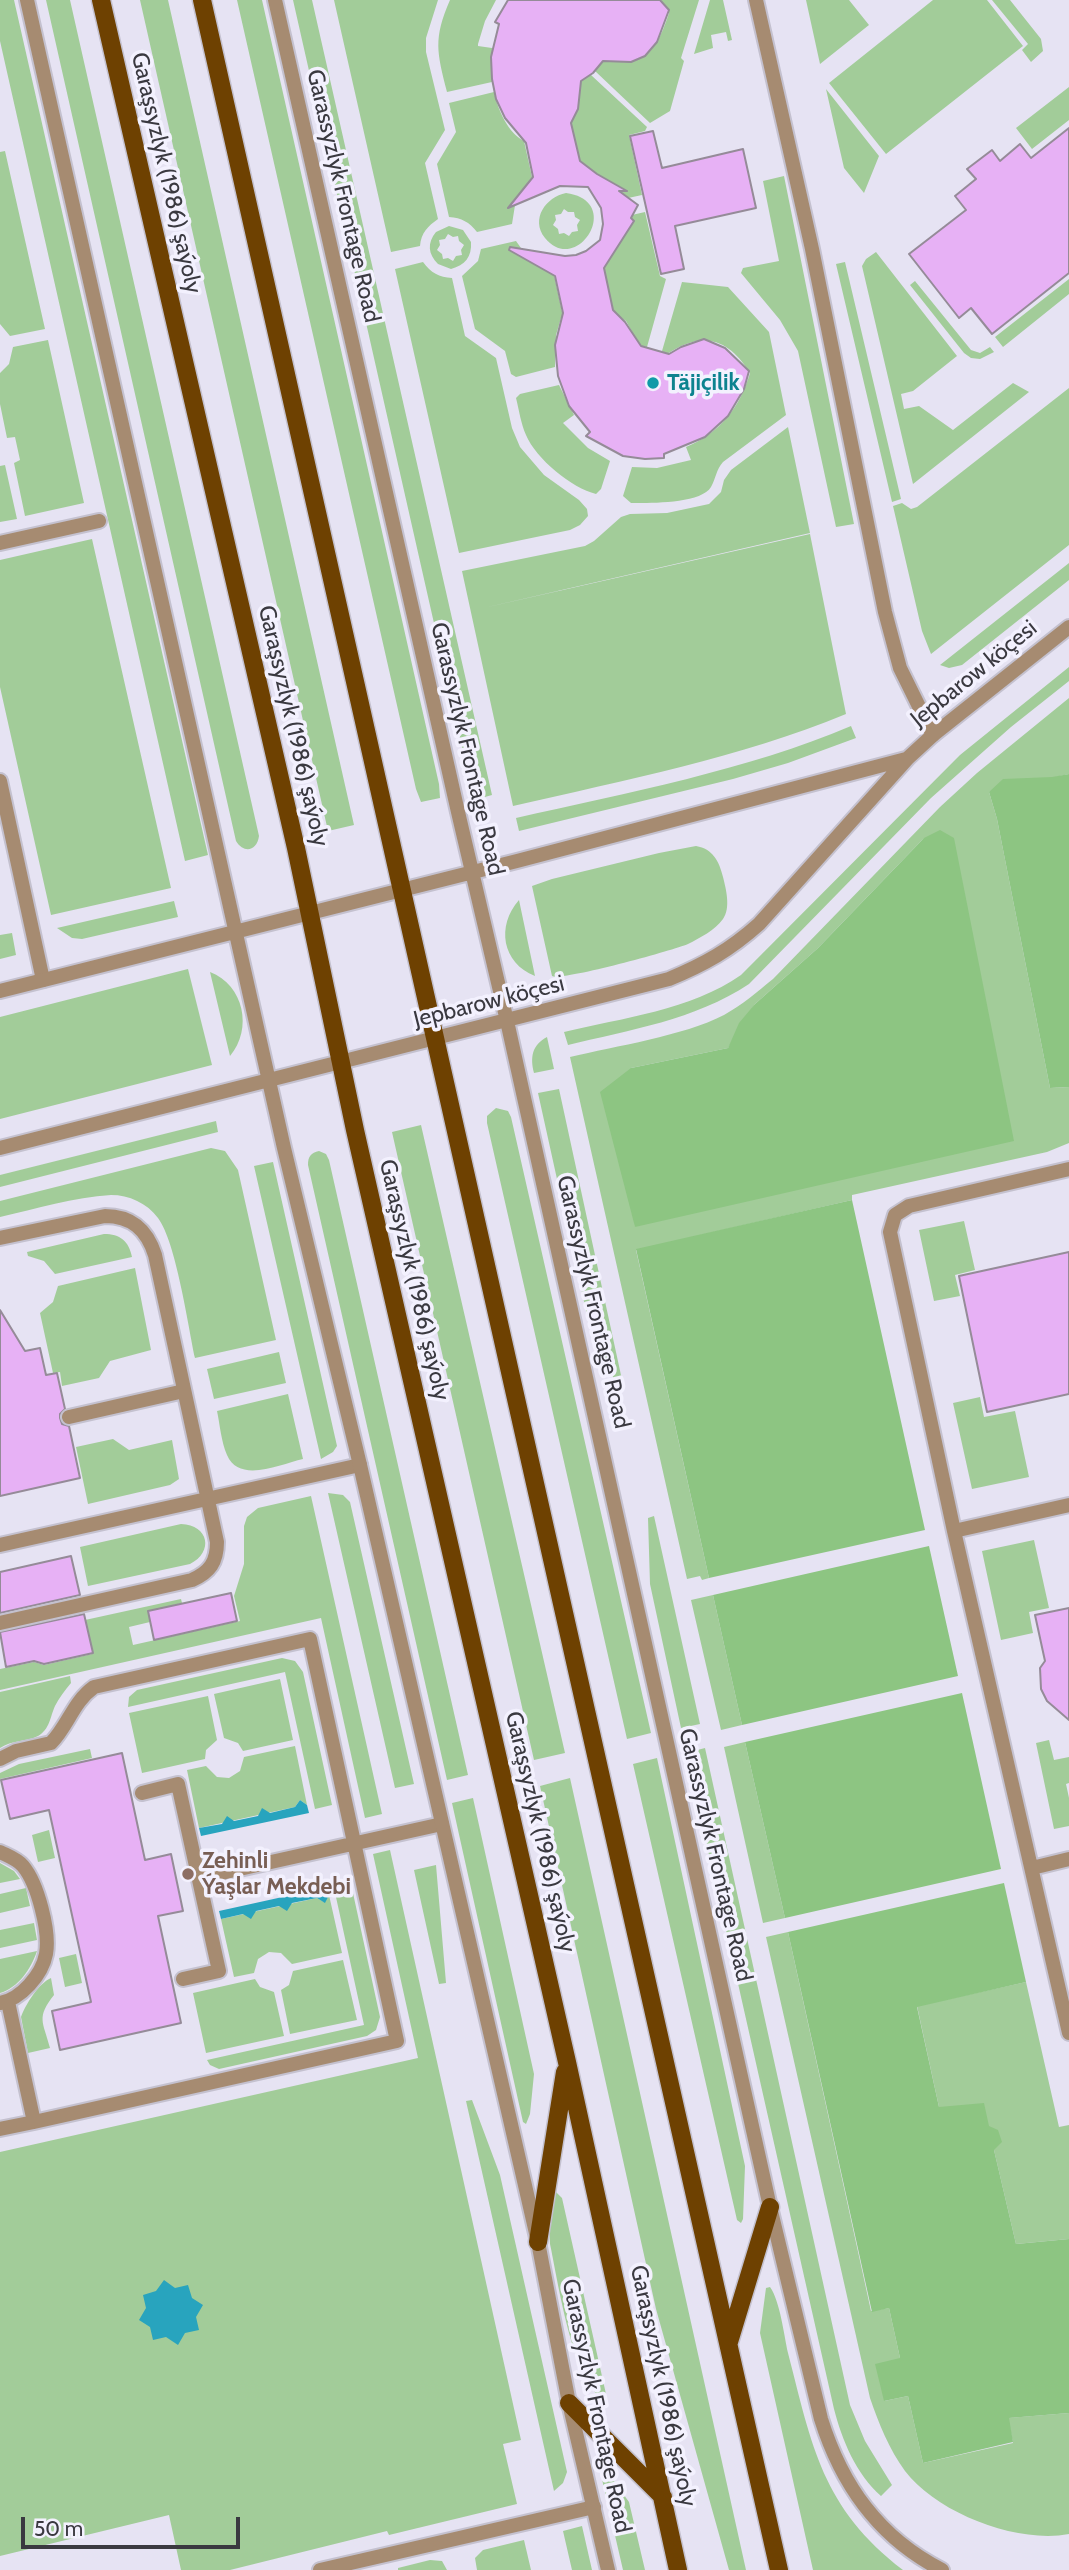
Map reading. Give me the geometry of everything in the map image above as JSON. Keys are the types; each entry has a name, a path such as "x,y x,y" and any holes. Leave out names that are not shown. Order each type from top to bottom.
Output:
{"main road":[{"name":"Garaşsyzlyk (1986) şaýoly","path":"101,0 567,2062 678,2570"},
{"path":"202,0 779,2570"},
{"path":"538,2242 567,2062"},
{"path":"728,2345 770,2207"},
{"path":"569,2403 663,2497"}],"street":[{"name":"Garassyzlyk Frontage Road","path":"27,0 238,931 269,1080 538,2242 569,2403 608,2570"},
{"name":"Garassyzlyk Frontage Road","path":"275,0 507,1021 770,2207 821,2419 840,2471 861,2503 904,2547 942,2570"},
{"path":"756,0 812,249 885,612 900,667 933,735"},
{"path":"0,543 99,521"},
{"name":"Jepbarow köçesi","path":"0,1147 670,979 707,963 734,946 759,924 908,758 1069,626"},
{"name":"Jepbarow köçesi","path":"0,991 472,873 908,758"},
{"path":"0,781 43,980"},
{"path":"1069,1169 923,1201 901,1210 891,1223 892,1246 954,1531 1069,2033"},
{"path":"0,1238 105,1216 124,1218 139,1227 155,1255 217,1542 217,1554 212,1566 204,1575 192,1580 0,1623"},
{"path":"69,1417 184,1391"},
{"path":"0,1545 360,1465"},
{"path":"954,1531 1069,1505"},
{"path":"0,1759 16,1751 51,1743 71,1710 84,1694 94,1687 310,1639 397,2041 0,2129"},
{"path":"142,1793 178,1784 199,1878 219,1971 183,1979"},
{"path":"199,1878 442,1824"},
{"path":"0,1852 20,1863 34,1885 46,1939 43,1963 24,1990 4,2002 34,2122"},
{"path":"1032,1868 1069,1859"},
{"path":"320,2570 594,2507"}],"green space":[{"path":"0,0 14,0 208,855 185,861 0,41"},
{"path":"46,0 70,0 259,836 256,845 250,849 243,848 236,841"},
{"path":"140,0 168,0 354,825 328,831"},
{"path":"237,0 262,0 440,798 421,802 416,789"},
{"path":"293,0 312,0 492,795 474,800"},
{"path":"334,0 438,0 426,38 426,52 445,130 425,163 438,219 426,230 420,246 391,252"},
{"path":"450,0 496,0 485,21 478,44 492,48 492,82 447,92 438,46 441,25"},
{"path":"661,0 699,0 681,58 684,61 670,111 650,123 595,71 602,61 629,61 647,54 654,47 669,13"},
{"path":"710,0 723,0 732,40 728,41 726,32 711,35 713,48 694,54"},
{"path":"806,0 849,0 869,25 820,64"},
{"path":"933,0 987,0 1023,46 886,154 829,83"},
{"path":"992,0 1010,0 1041,39 1043,51 1031,62 1022,50 1028,44"},
{"path":"591,75 647,127 645,131 629,135 642,195 619,200 605,179 581,167 571,122 578,109 581,80"},
{"path":"1069,87 1069,120 1032,149 1016,128"},
{"path":"826,89 879,156 864,193 844,168"},
{"path":"494,92 504,120 524,141 532,177 516,199 512,224 477,232 465,221 449,217 437,164 456,132 449,103"},
{"path":"5,151 45,329 10,336 0,324 0,152"},
{"path":"784,176 854,524 836,527 798,351 780,320 741,273 743,268 779,261 763,181"},
{"path":"566,193 583,199 592,209 594,221 590,233 581,243 570,249 558,248 545,238 539,224 542,210 559,195","holes":["564,209 574,212 575,217 580,220 578,231 569,236 559,234 553,225 555,215 561,214"]},
{"path":"645,212 660,276 666,279 647,347 640,346 626,321 614,313 603,263 623,217"},
{"path":"449,226 463,230 471,242 469,256 464,263 451,269 438,264 430,248 436,232","holes":["448,234 458,236 464,245 462,255 456,256 453,261 443,259 437,250 439,240 445,239"]},
{"path":"516,241 531,262 554,275 563,316 556,335 555,367 516,377 511,374 505,351 475,329 462,276 478,261 481,249"},
{"path":"876,252 957,356 913,391 901,394 904,409 919,406 953,430 1013,383 1029,392 913,484 862,266 866,259"},
{"path":"423,262 436,274 452,278 465,336 496,358 512,428 520,447 544,475 587,509 588,516 580,525 570,530 459,553 395,269"},
{"path":"845,262 901,499 892,502 836,264"},
{"path":"1069,279 1069,294 1003,347 995,337"},
{"path":"915,281 971,350 980,353 990,347 994,352 980,359 971,358 964,353 910,285"},
{"path":"682,282 728,287 769,332 786,415 723,462 711,487 705,493 686,500 631,503 623,496 632,467 657,468 691,460 686,447 709,434 727,418 741,397 750,373 733,352 713,341 691,342 667,354 662,351"},
{"path":"48,340 84,503 25,516 14,463 20,460 15,437 7,438 0,404 0,373 9,364 13,347"},
{"path":"559,385 574,415 563,423 588,448 610,461 601,489 596,494 576,486 546,463 524,431 516,398 520,394"},
{"path":"1069,388 1069,545 931,654 922,631 893,506 902,503 911,509 917,507"},
{"path":"788,427 810,533 479,609 810,534 846,714 806,730 724,756 513,806 462,571 585,546 621,517 630,514 667,513 709,504 721,492 724,480 731,470"},
{"path":"5,465 17,519 0,522 0,466"},
{"path":"92,539 171,888 51,915 0,687 0,560"},
{"path":"1069,563 1069,580 962,665 949,668 940,665"},
{"path":"1069,667 1069,681 1011,727 931,798 749,984 707,1007 684,1015 568,1045 564,1032 678,1005 721,987 741,975 960,755"},
{"path":"1069,698 1069,774 989,792 997,819 1050,1088 1069,1087 1069,1143 1047,1152 852,1195 852,1200 636,1250 709,1578 702,1580 700,1576 687,1579 570,1057 689,1029 737,1007 773,979 940,807","holes":["924,838 635,1227 631,1068 728,1048 755,1004 818,948"]},
{"path":"851,726 856,738 788,763 519,831 516,818 729,768 812,742"},
{"path":"1069,774 1069,1087 1050,1088 997,819 989,792 1003,779"},
{"path":"940,830 954,838 1014,1141 635,1227 600,1092 631,1068 728,1048 739,1023 755,1004 818,948 924,838"},
{"path":"696,846 707,850 714,857 724,882 727,909 716,927 688,944 661,953 595,970 552,976 532,886"},
{"path":"519,900 535,976 515,962 506,943 507,921"},
{"path":"174,901 178,917 82,939 72,938 57,928"},
{"path":"12,933 16,955 0,959 0,935"},
{"path":"188,969 212,1065 0,1119 0,1017"},
{"path":"210,972 231,987 241,1009 241,1033 230,1056"},
{"path":"547,1037 554,1069 534,1073 533,1052"},
{"path":"559,1089 624,1389 618,1391 591,1333 538,1093"},
{"path":"496,1108 508,1111 511,1117 651,1733 627,1739 487,1123 487,1116"},
{"path":"216,1121 218,1132 0,1187 0,1175"},
{"path":"421,1125 565,1753 534,1760 392,1132"},
{"path":"211,1148 225,1151 238,1170 276,1340 195,1358 181,1285 164,1230 149,1208 131,1198 118,1195 97,1196 0,1217 0,1201"},
{"path":"319,1151 326,1154 329,1160 468,1775 447,1780 308,1165 310,1155"},
{"path":"273,1162 337,1446 333,1452 321,1459 254,1166"},
{"path":"852,1200 925,1530 709,1578 636,1249"},
{"path":"964,1221 975,1270 955,1275 960,1296 934,1301 919,1230"},
{"path":"104,1234 115,1235 123,1240 132,1257 55,1274 44,1261 28,1256 27,1252"},
{"path":"135,1268 151,1350 110,1361 99,1378 62,1386 60,1372 53,1373 40,1313 53,1302 58,1286"},
{"path":"279,1352 286,1383 214,1399 207,1369"},
{"path":"288,1394 303,1459 261,1470 241,1469 233,1464 225,1450 217,1411"},
{"path":"980,1397 984,1417 1015,1411 1029,1477 972,1489 953,1403"},
{"path":"113,1439 129,1450 172,1440 179,1479 170,1485 88,1504 76,1447"},
{"path":"328,1493 343,1495 350,1502 414,1784 395,1788"},
{"path":"311,1496 382,1814 365,1818 321,1618 0,1690 0,1669 34,1662 44,1665 92,1654 85,1620 181,1599 182,1603 148,1611 150,1622 129,1627 133,1645 240,1621 234,1596 244,1564 244,1526 247,1517 258,1508"},
{"path":"654,1516 700,1724 681,1728 650,1584 648,1518"},
{"path":"181,1524 198,1529 205,1540 203,1553 198,1559 190,1564 88,1586 80,1547"},
{"path":"1034,1540 1049,1608 1029,1612 1033,1633 1001,1640 982,1551"},
{"path":"929,1546 958,1676 742,1725 713,1595"},
{"path":"713,1595 742,1725 721,1730 691,1600"},
{"path":"282,1658 295,1661 303,1672 332,1805 315,1809 285,1672 128,1707 129,1697 137,1690"},
{"path":"70,1676 71,1683 62,1694 42,1733 0,1748 0,1692"},
{"path":"280,1679 293,1740 243,1751 238,1743 224,1738 214,1694"},
{"path":"962,1693 1001,1869 785,1918 745,1742"},
{"path":"208,1696 217,1740 206,1750 205,1759 142,1773 129,1713"},
{"path":"1049,1740 1054,1760 1069,1757 1069,1783 1066,1784 1069,1826 1054,1829 1036,1743"},
{"path":"745,1742 785,1918 763,1923 724,1747"},
{"path":"295,1746 307,1805 300,1800 295,1807 199,1828 187,1770 206,1766 217,1777 229,1778 240,1771 244,1757"},
{"path":"705,1748 850,2405 865,2441 892,2485 881,2496 864,2477 851,2456 834,2409 686,1753"},
{"path":"90,1749 92,1758 0,1779 0,1773 19,1764"},
{"path":"657,1758 745,2166 741,2223 737,2220 633,1764"},
{"path":"570,1778 746,2570 729,2570 656,2309 540,1786"},
{"path":"473,1798 534,2074 530,2114 526,2124 523,2122 452,1803"},
{"path":"49,1830 55,1858 38,1862 32,1835"},
{"path":"390,1850 521,2440 503,2444 517,2504 389,2535 387,2531 230,2570 181,2570 169,2515 0,2556 0,2152 418,2058 373,1854"},
{"path":"0,1863 14,1871 20,1879 0,1883"},
{"path":"436,1865 446,1983 439,1984 414,1870"},
{"path":"1004,1883 1026,1982 917,2007 939,2107 984,2103 989,2126 998,2130 1002,2142 994,2150 1016,2244 1069,2239 1069,2413 1009,2418 1013,2442 923,2463 908,2396 884,2401 875,2364 900,2358 889,2308 872,2312 788,1932"},
{"path":"351,1884 380,2017 376,2030 367,2036 219,2069 210,2065 207,2060 364,2025 334,1888"},
{"path":"26,1888 30,1906 0,1913 0,1894"},
{"path":"329,1895 342,1953 292,1964 281,1953 269,1952 258,1959 254,1973 234,1977 221,1919 317,1898 324,1902"},
{"path":"34,1923 37,1940 0,1948 0,1930"},
{"path":"788,1932 871,2311 889,2308 900,2358 884,2401 908,2396 923,2463 1013,2443 1008,2418 1069,2413 1069,2534 1048,2536 1003,2530 957,2512 919,2486 899,2463 885,2436 870,2398 766,1937"},
{"path":"37,1951 23,1977 13,1987 0,1993 0,1959"},
{"path":"76,1954 82,1983 65,1987 59,1958"},
{"path":"343,1960 357,2020 290,2034 281,1990 289,1985 293,1971"},
{"path":"51,1978 54,1995 43,2015 50,2048 28,2053 21,2017 33,1995"},
{"path":"255,1979 260,1987 274,1992 284,2036 206,2053 193,1993"},
{"path":"1026,1982 1059,2127 1069,2125 1069,2239 1016,2244 994,2150 939,2107 917,2006"},
{"path":"472,2100 500,2175 567,2472 563,2483 554,2491 466,2101"},
{"path":"555,2191 562,2198 606,2394 603,2398 592,2389 583,2373 562,2303 550,2244 549,2226"},
{"path":"770,2287 779,2309 805,2417 824,2473 837,2499 854,2523 903,2570 813,2570 760,2333 766,2288"},
{"path":"606,2470 629,2502 645,2570 623,2570 601,2475"},
{"path":"582,2526 592,2570 572,2570 563,2531"},
{"path":"524,2540 531,2570 477,2570 475,2558 483,2550"},
{"path":"430,2560 442,2561 447,2570 398,2570 398,2568"}],"water":[{"path":"300,1800 307,1805 309,1813 201,1836 199,1828 222,1824 227,1816 234,1821 258,1816 262,1808 270,1813 295,1807"},
{"path":"328,1887 329,1895 325,1903 317,1898 292,1903 287,1911 279,1906 256,1911 251,1919 243,1914 221,1919 219,1911"},
{"path":"164,2280 175,2288 188,2285 192,2298 203,2305 196,2317 199,2330 185,2333 178,2345 166,2337 153,2340 150,2327 139,2320 146,2308 143,2295 156,2291"}],"building":[{"path":"508,0 660,0 669,10 657,42 645,56 631,62 603,61 593,73 581,81 578,109 571,123 580,161 627,191 619,191 638,205 631,218 634,221 604,268 613,310 625,322 641,346 669,354 704,339 725,348 749,371 744,389 728,416 705,437 664,454 664,458 623,456 586,436 590,432 569,406 558,376 555,345 563,313 555,276 509,250 510,247 565,256 576,255 600,240 603,224 601,208 588,187 560,186 508,208 533,177 526,143 505,118 496,99 492,79 491,57 499,24 495,22"},
{"path":"1069,128 1069,273 992,334 971,308 959,318 909,254 966,210 955,196 976,179 967,169 992,150 1000,161 1020,144 1031,158"},
{"path":"653,131 662,168 743,149 756,208 675,226 684,269 661,274 630,136"},
{"path":"1069,1252 1069,1394 987,1412 959,1276"},
{"path":"0,1310 25,1351 40,1348 46,1375 57,1373 65,1409 60,1418 62,1424 69,1426 80,1478 0,1496"},
{"path":"71,1556 80,1595 0,1613 0,1572"},
{"path":"231,1593 237,1621 154,1640 148,1611"},
{"path":"1069,1608 1069,1720 1047,1701 1041,1689 1040,1668 1045,1661 1035,1615"},
{"path":"84,1614 93,1653 44,1664 34,1661 6,1667 0,1632"},
{"path":"122,1753 145,1860 171,1854 183,1911 158,1916 181,2023 60,2050 52,2011 91,2002 49,1810 10,1819 1,1780"}],"place":[{"name":"Täjiçilik","path":"653,383"},
{"name":"Zehinli Ýaşlar Mekdebi","path":"188,1874"}]}
